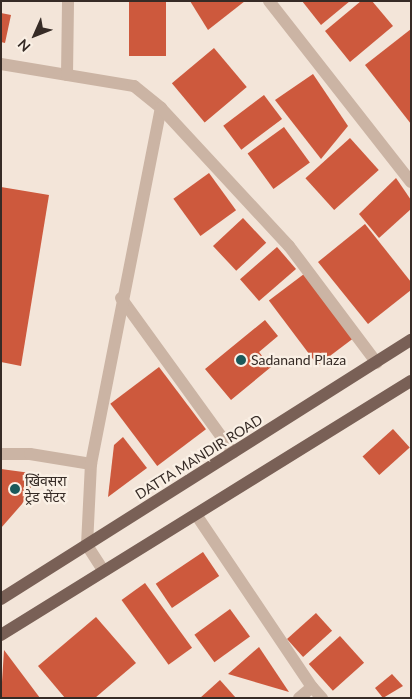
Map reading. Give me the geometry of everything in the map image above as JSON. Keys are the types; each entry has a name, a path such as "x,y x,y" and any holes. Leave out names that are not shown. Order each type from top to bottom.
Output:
{"main road":[{"name":"DATTA MANDIR ROAD","path":"1,599 411,340"},
{"path":"1,635 103,570 197,516 411,381"}],"street":[{"path":"67,75 68,1"},
{"path":"270,1 411,182"},
{"path":"1,64 134,86 161,108 289,246 377,363"},
{"path":"103,570 87,545 91,464 121,298 161,108"},
{"path":"121,298 233,452"},
{"path":"1,454 30,454 91,464"},
{"path":"197,516 312,687 322,698"},
{"path":"299,698 312,687"}],"building":[{"path":"129,1 166,1 166,56 129,56"},
{"path":"190,1 245,1 208,30"},
{"path":"302,1 350,1 321,25"},
{"path":"361,1 372,1 393,26 350,62 325,31"},
{"path":"1,13 11,15 5,43 1,42"},
{"path":"411,29 411,124 365,65"},
{"path":"214,48 247,87 205,122 172,83"},
{"path":"313,74 348,126 321,159 275,100"},
{"path":"264,95 282,119 241,150 223,126"},
{"path":"284,127 310,163 273,189 248,153"},
{"path":"350,138 379,170 334,210 305,178"},
{"path":"209,173 236,210 200,236 173,199"},
{"path":"396,178 411,200 411,209 379,238 359,214"},
{"path":"1,187 49,195 21,366 1,362"},
{"path":"243,218 266,243 236,271 213,246"},
{"path":"365,224 411,282 411,290 368,324 318,262"},
{"path":"277,247 296,269 259,301 240,279"},
{"path":"304,274 353,339 318,365 269,300"},
{"name":"Sadanand Plaza","path":"265,320 278,336 259,352 271,367 231,400 205,369"},
{"path":"159,367 206,429 157,466 110,404"},
{"path":"393,429 410,448 379,475 363,456"},
{"path":"123,437 147,468 108,497 114,445"},
{"name":"खिंवसरा ट्रेड सेंटर","path":"1,469 38,474 22,504 1,528"},
{"path":"203,552 219,576 172,608 156,584"},
{"path":"145,583 192,648 169,665 122,600"},
{"path":"230,609 250,637 214,662 194,635"},
{"path":"316,613 332,631 303,657 287,639"},
{"path":"96,617 136,663 95,698 65,698 38,666"},
{"path":"340,636 364,663 333,691 309,664"},
{"path":"259,647 289,692 228,674"},
{"path":"4,650 40,698 1,698"},
{"path":"392,674 403,686 383,698 375,688"},
{"path":"220,680 236,698 200,698"}],"place":[{"name":"Sadanand Plaza","path":"241,360"},
{"name":"खिंवसरा ट्रेड सेंटर","path":"15,489"}]}
